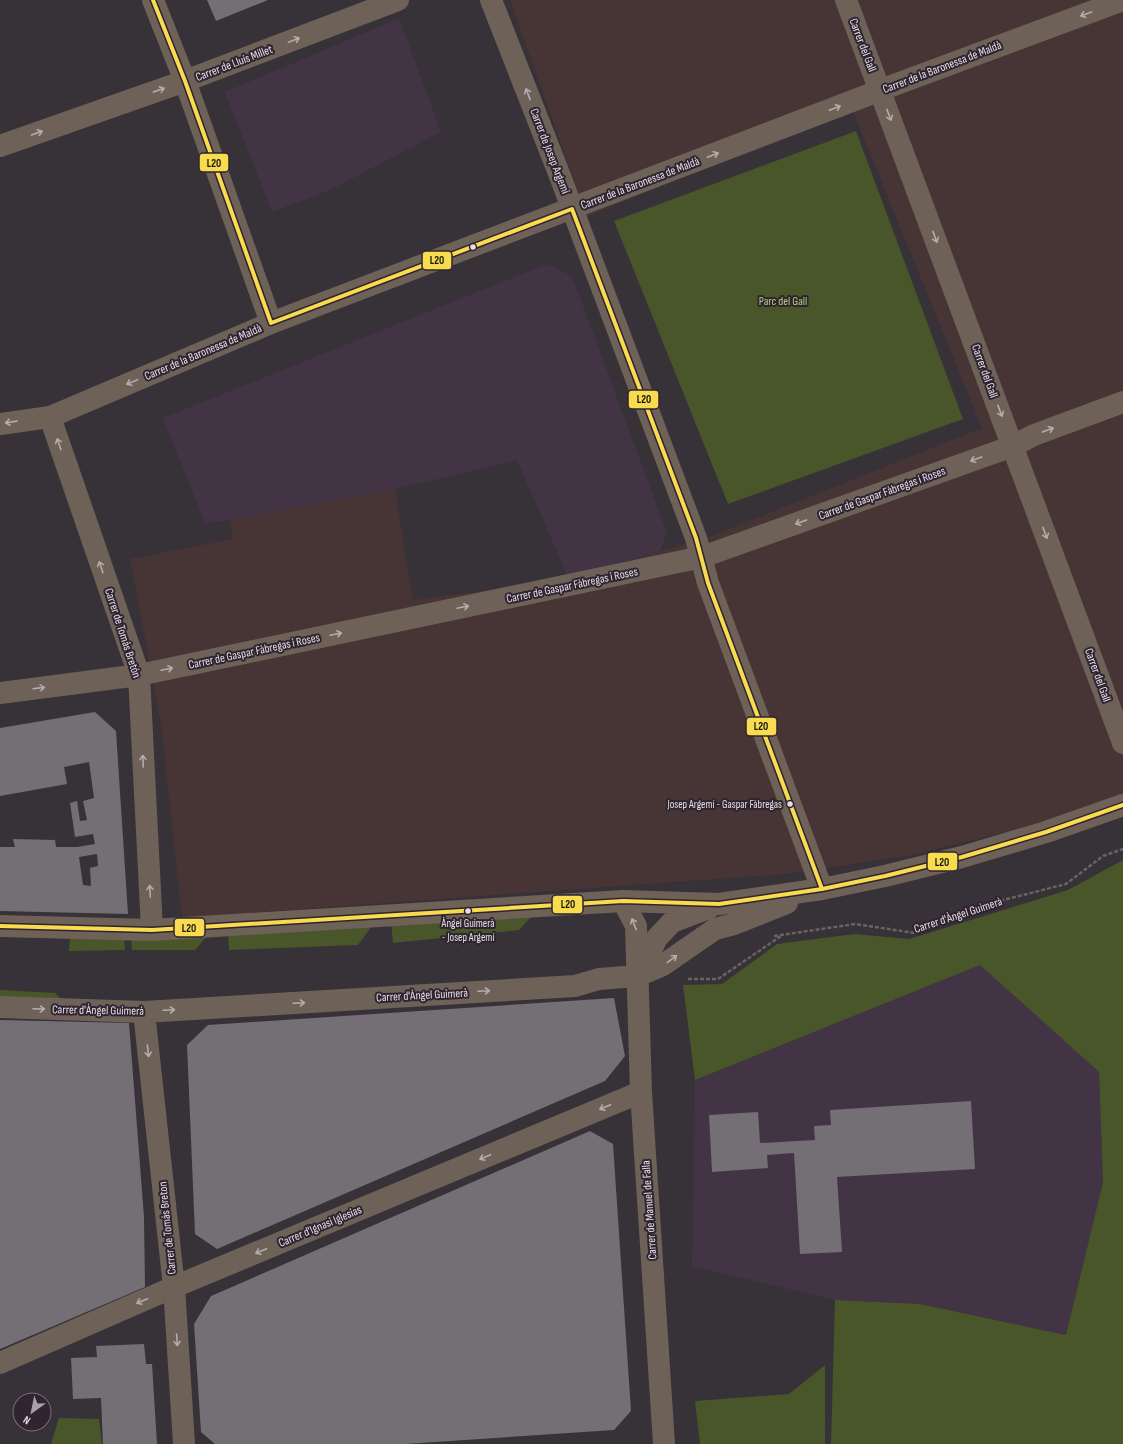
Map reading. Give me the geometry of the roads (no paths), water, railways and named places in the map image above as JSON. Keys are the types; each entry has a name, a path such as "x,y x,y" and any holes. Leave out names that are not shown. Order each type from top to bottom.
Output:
{"street":[{"path":"154,0 185,81 271,323"},
{"name":"Carrer de Lluís Millet","path":"0,146 185,81 398,0"},
{"name":"Carrer de Josep Argemí","path":"491,0 572,209 696,538 708,583 822,889"},
{"name":"Carrer del Gall","path":"846,0 1123,743"},
{"name":"Carrer de la Baronessa de Maldà","path":"0,424 50,417 271,323 880,90 1123,0"},
{"name":"Carrer de Gaspar Fàbregas i Roses","path":"0,693 139,675 702,557 1013,446 1034,435 1123,402"},
{"name":"Carrer de Tomás Bretón","path":"50,417 139,675 152,930"},
{"name":"Carrer d'Àngel Guimerà","path":"0,926 152,930 622,901 719,904 822,889 885,876 962,857 1046,832 1123,805"},
{"name":"Carrer d'Àngel Guimerà","path":"0,1007 144,1012 575,986 599,979 637,976 663,965 716,929 734,924 822,889"},
{"name":"Carrer de Manuel de Falla","path":"622,901 636,926 641,1092 664,1444"},
{"name":"Carrer de Manuel de Falla","path":"637,976 657,938 672,922 719,904"},
{"name":"Carrer de Tomás Breton","path":"144,1012 174,1287 184,1444"},
{"name":"Carrer d'Ignasi Iglesias","path":"0,1363 174,1287 641,1092"}],"place":[{"name":"Josep Argemí - Gaspar Fàbregas","path":"790,804"},
{"name":"Àngel Guimerà - Josep Argemí","path":"468,911"}],"park label":[{"name":"Parc del Gall","path":"783,301"}]}
